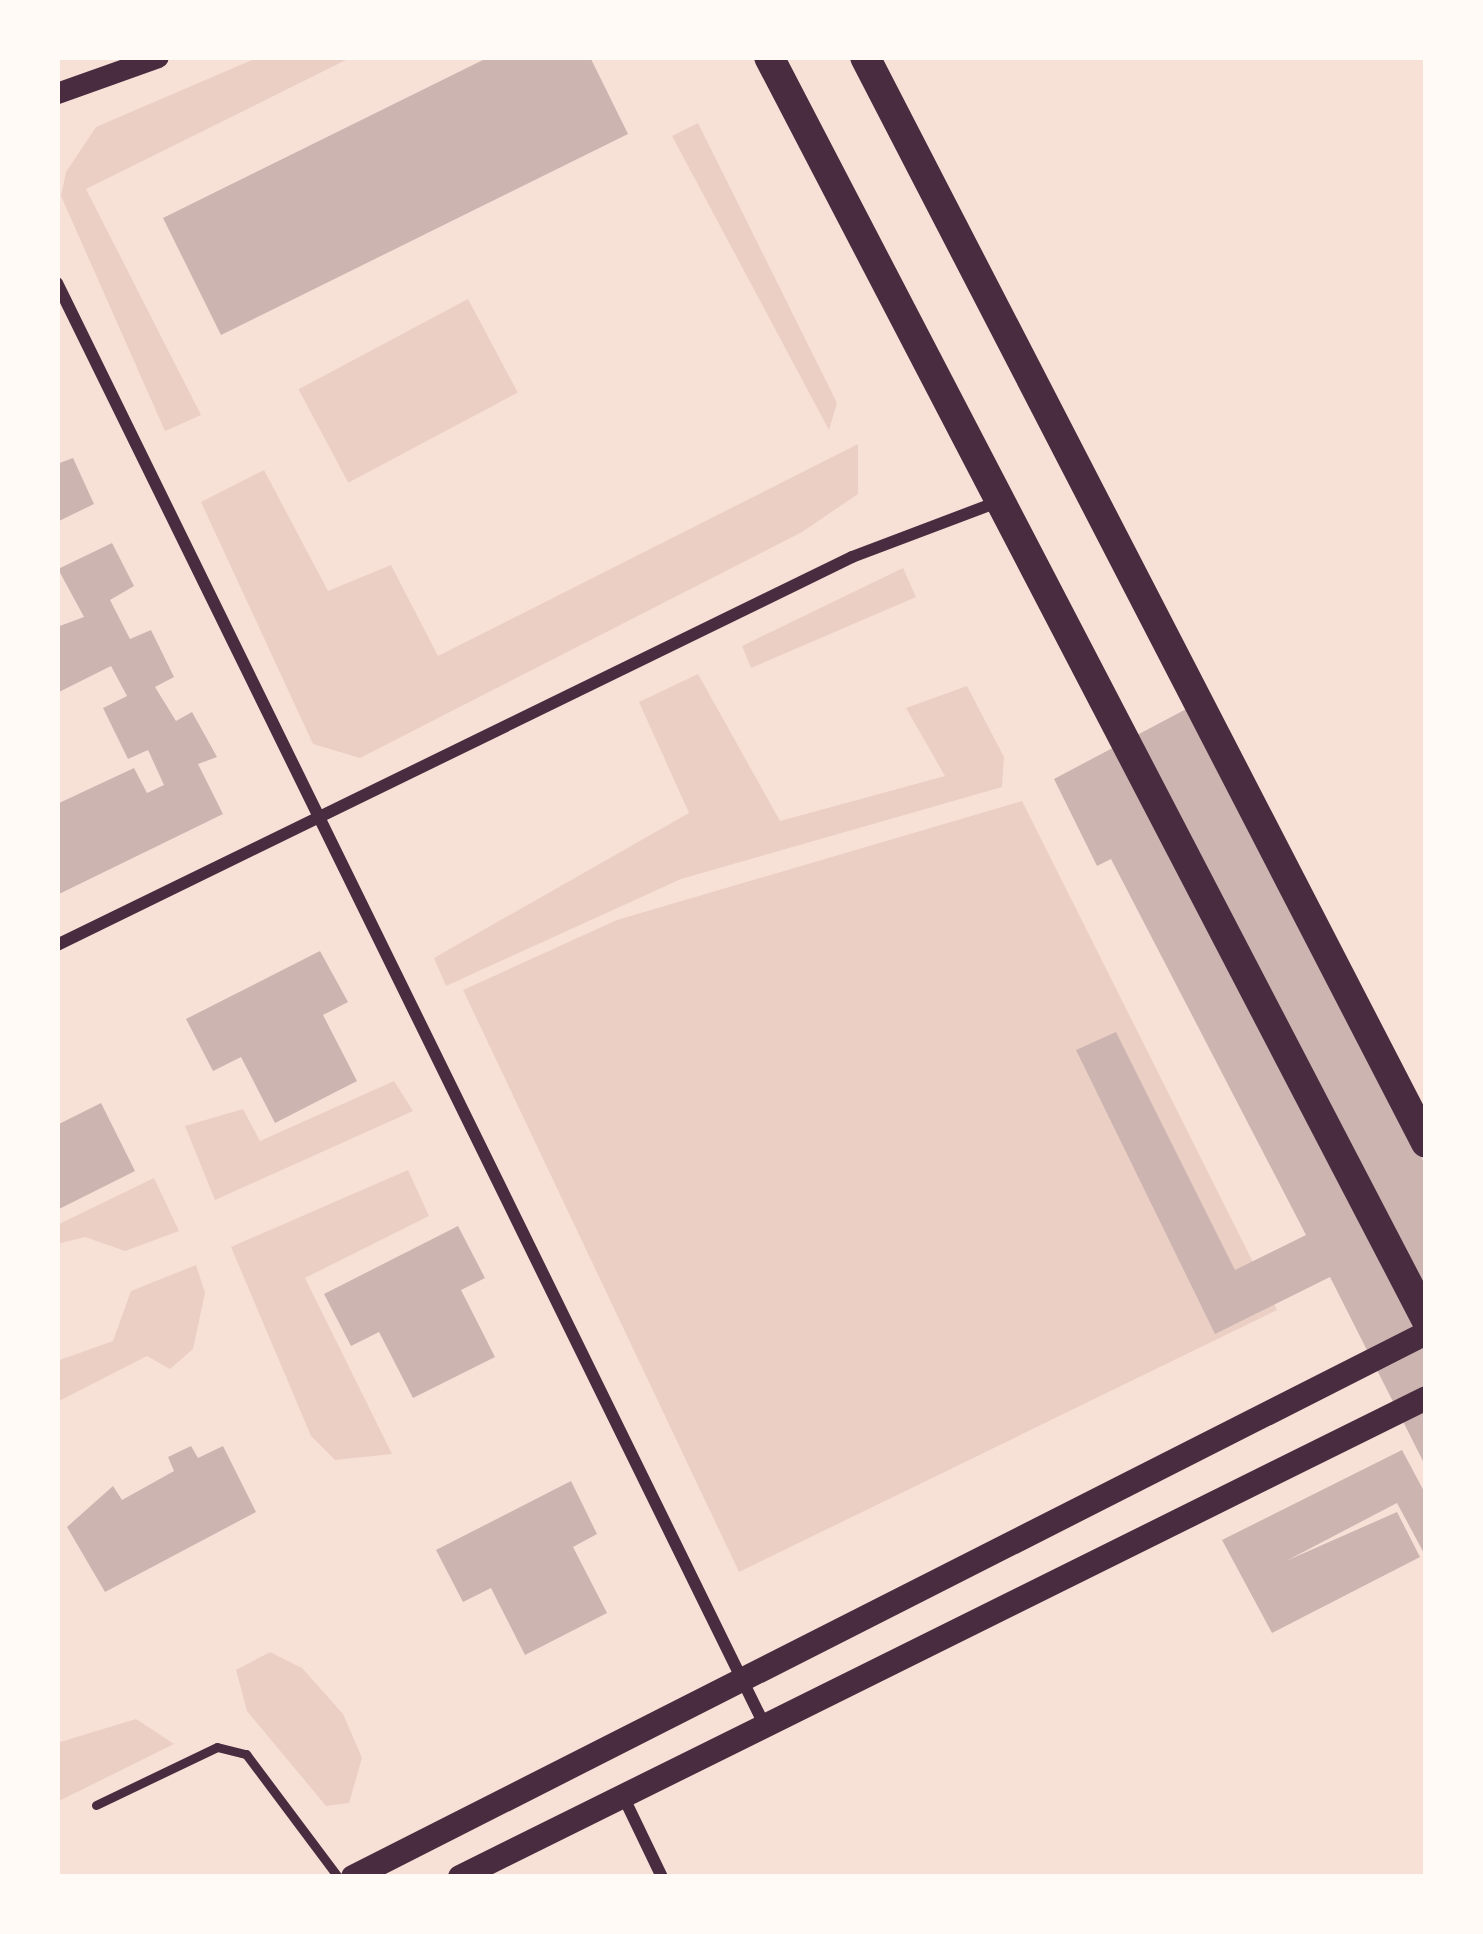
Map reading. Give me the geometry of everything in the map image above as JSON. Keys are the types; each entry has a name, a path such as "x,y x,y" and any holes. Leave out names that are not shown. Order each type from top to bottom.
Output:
{"main road":[{"path":"769,57 886,300 1006,498 1426,1319"},
{"path":"865,57 1426,1143"},
{"path":"352,1877 745,1685 1426,1333"},
{"path":"460,1877 1426,1398"}],"street":[{"path":"57,93 158,57"},
{"path":"57,283 764,1724"},
{"path":"57,946 852,557 1006,498"},
{"path":"623,1796 662,1877"}],"lane":[{"path":"96,1805 217,1747 246,1754 338,1877"}],"shaded area":[{"path":"259,57 352,57 86,189 201,415 165,431 61,196 66,172 96,127"},
{"path":"698,123 837,403 829,430 672,136"},
{"path":"468,299 518,393 348,483 298,389"},
{"path":"858,444 858,494 802,532 360,758 313,744 201,502 264,470 328,591 391,565 438,656"},
{"path":"903,568 916,597 751,668 742,646"},
{"path":"698,674 780,821 945,776 906,708 967,686 1004,757 1002,787 681,879 446,986 434,958 689,813 639,702"},
{"path":"1022,801 1277,1310 739,1572 463,990 617,920"},
{"path":"394,1081 413,1111 215,1200 185,1126 243,1109 260,1141"},
{"path":"408,1170 429,1216 305,1278 392,1454 335,1460 311,1436 231,1247"},
{"path":"154,1178 179,1231 125,1251 85,1237 57,1244 57,1225"},
{"path":"196,1265 205,1293 193,1349 170,1369 147,1356 57,1402 57,1361 113,1341 131,1291"},
{"path":"270,1652 302,1668 343,1714 362,1758 349,1803 326,1806 247,1711 236,1670"},
{"path":"136,1719 174,1744 57,1802 57,1743"}],"building":[{"path":"489,57 590,57 628,134 221,335 163,218"},
{"path":"73,458 94,504 57,522 57,464"},
{"path":"112,543 134,586 110,600 130,639 151,630 174,677 155,687 176,721 192,712 217,757 198,764 223,814 57,895 57,804 134,768 147,793 164,785 148,750 128,759 103,708 127,696 111,666 57,693 57,627 84,617 58,569"},
{"path":"1207,698 1426,1167 1426,1467 1330,1277 1215,1334 1076,1050 1116,1032 1235,1270 1306,1235 1111,859 1097,866 1054,779"},
{"path":"320,951 348,1002 323,1015 357,1081 275,1123 241,1057 213,1071 186,1019"},
{"path":"101,1103 135,1171 57,1210 57,1125"},
{"path":"458,1226 485,1278 461,1290 495,1357 413,1398 379,1332 351,1346 324,1294"},
{"path":"191,1446 198,1458 223,1446 256,1512 105,1592 67,1527 113,1486 122,1500 174,1471 168,1457"},
{"path":"1402,1450 1426,1495 1426,1557 1397,1503 1286,1561 1397,1512 1420,1557 1272,1633 1222,1540"},
{"path":"571,1481 597,1534 573,1547 607,1613 525,1655 491,1588 463,1602 436,1550"}]}
